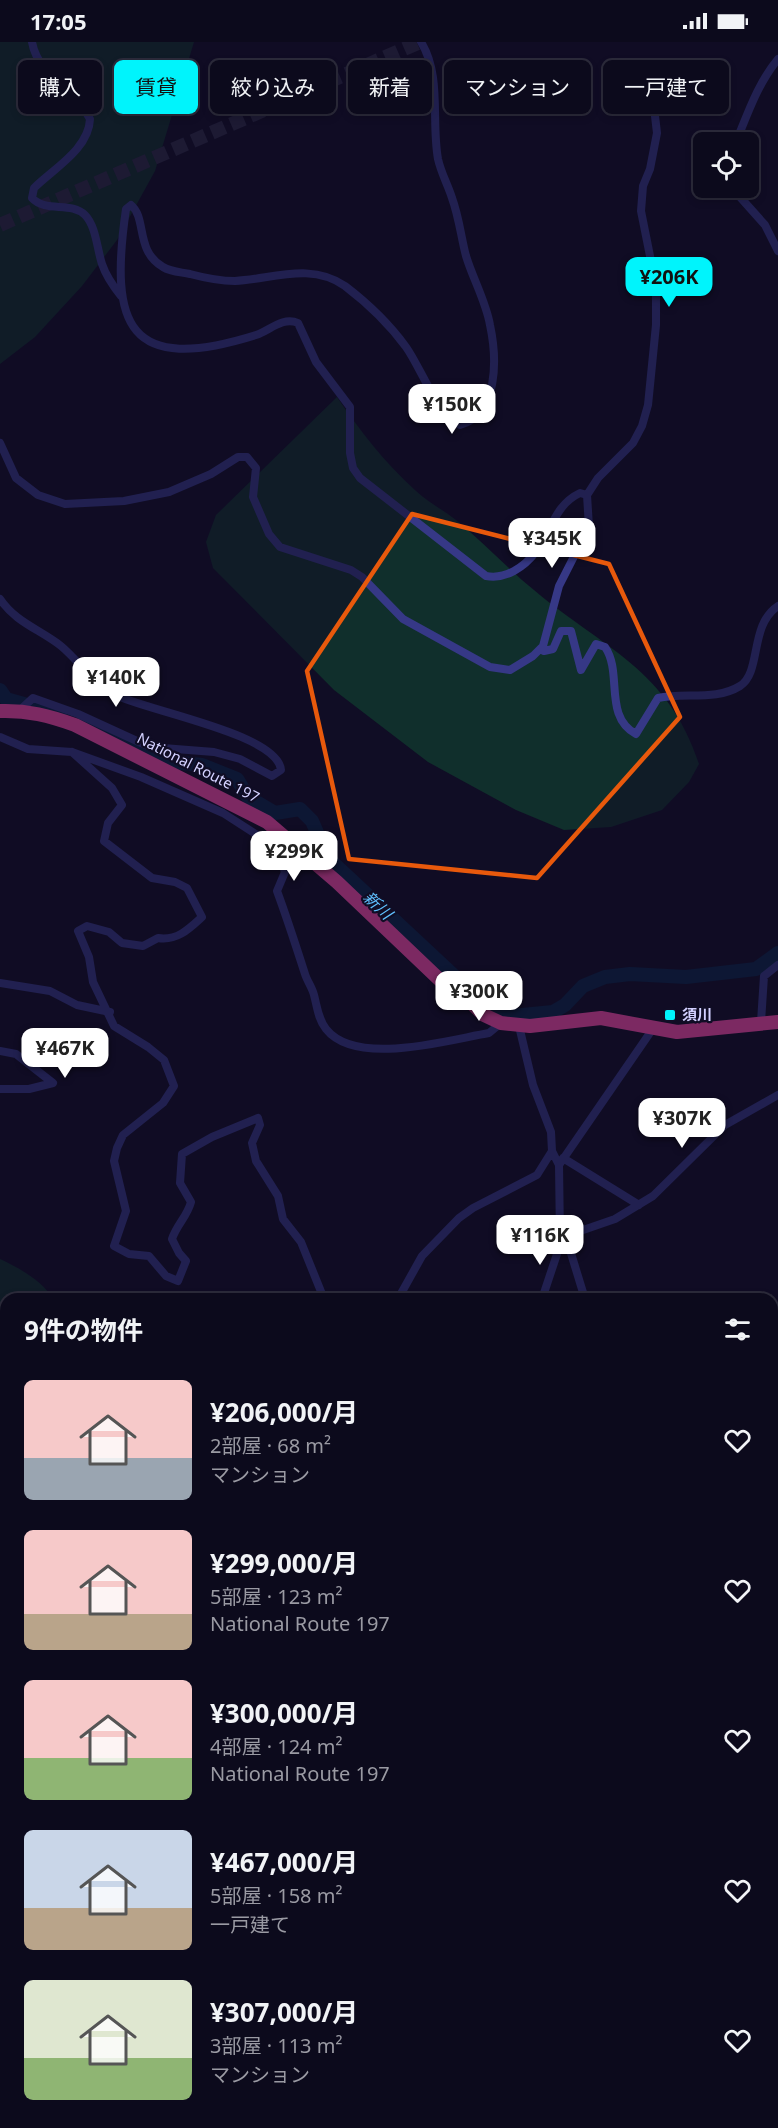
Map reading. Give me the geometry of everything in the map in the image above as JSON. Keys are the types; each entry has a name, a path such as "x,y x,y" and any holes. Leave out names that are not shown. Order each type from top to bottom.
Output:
{"highway":[{"name":"National Route 197","path":"0,711 20,710 50,716 148,753 267,822 337,882 442,981 484,1014 501,1023 519,1026 601,1018 677,1032 778,1022"}],"street":[{"path":"32,42 43,68 85,110 90,119 79,144 56,170 34,188 32,198 41,205 71,209 84,214 92,226 108,277 121,296 142,339 162,347 198,350 258,335 288,321 298,322 316,362 350,407 350,453 353,468 378,492 486,576 506,575 524,565 542,547 562,505 580,493 587,495"},
{"path":"121,296 124,224 126,209 131,205 139,219 146,248 154,262 166,269 217,280 261,279 311,272 331,277 346,287 405,346 434,396 454,422 460,424 471,422 484,410 491,389 492,336 490,322 466,254 452,196 442,172 434,118 434,84 428,55 421,42"},
{"path":"740,132 765,74 778,59"},
{"path":"0,443 16,478 38,495 65,504 124,501 169,492 211,474 238,457 247,457 256,468 253,497 256,508 269,534 280,547 351,570 362,577 404,619 490,668 510,670 519,667 543,646 559,586 589,527 587,495 597,478 633,443 642,426 648,405 656,325 656,286 641,212 643,186 650,169 657,133 655,114"},
{"path":"741,198 765,225 778,250"},
{"path":"0,599 12,614 61,646 111,693 142,705 205,722 252,742 273,754 280,763 281,770 272,776 240,759 214,752 148,753"},
{"path":"543,646 544,651 553,650 561,631 571,631 581,670 591,648 596,644 605,647 615,670 614,702 618,713 636,734 658,698 725,692 744,683 750,674 758,632 769,614 778,606"},
{"path":"0,737 27,748 72,752 141,777 223,813 276,847 285,872 277,891 305,976 314,993 318,1014 326,1030 344,1043 368,1050 391,1050 489,1033 501,1023"},
{"path":"72,752 112,788 122,805 108,823 104,841 152,878 175,882 187,888 202,916 186,931 168,940 158,938 143,946 122,943 109,932 87,926 78,931 89,957 93,982 110,1012 114,1026 164,1060 174,1086 163,1103 123,1135 117,1148 114,1161 126,1211 114,1246 129,1254 149,1256 166,1276 178,1281 186,1261 172,1239 177,1224 187,1217 191,1202 180,1183 182,1154 212,1137 258,1118 260,1125 254,1136 252,1148 256,1161 278,1196 283,1219 301,1242 322,1293"},
{"path":"761,1022 764,976 778,965"},
{"path":"0,984 50,991 77,1005 110,1012"},
{"path":"401,1293 422,1256 459,1218 473,1208 537,1175 552,1151 551,1132 533,1085 519,1026"},
{"path":"583,1293 563,1238 561,1161 654,1027"},
{"path":"0,1051 16,1054 53,1083 30,1089 0,1089"},
{"path":"544,1293 563,1238 615,1219 653,1196 725,1125 778,1095"},
{"path":"552,1151 561,1161 639,1205"}],"highlighted area":[{"path":"412,514 609,564 680,717 537,878 349,859 307,671"}],"green space":[{"path":"0,42 194,42 189,60 114,60 114,114 172,114 155,171 117,240 82,286 35,337 0,364"},
{"path":"337,397 373,446 416,491 456,520 560,611 631,664 652,683 670,705 686,732 699,764 689,782 662,810 611,827 564,830 516,810 428,762 334,690 213,568 206,542 216,515"},
{"path":"0,1259 37,1281 50,1293 0,1293"}],"waterway":[{"name":"新川","path":"0,690 6,699 60,714"},
{"name":"新川","path":"83,723 172,762 202,765 237,779 248,797 275,813 300,809 312,821 328,858 494,1013 512,1016 553,1012 565,1005 583,986 605,977 630,974 686,977 756,969 778,953"}],"tunnel":[{"path":"0,225 420,42"}],"place":[{"name":"須川","path":"670,1015"}]}
